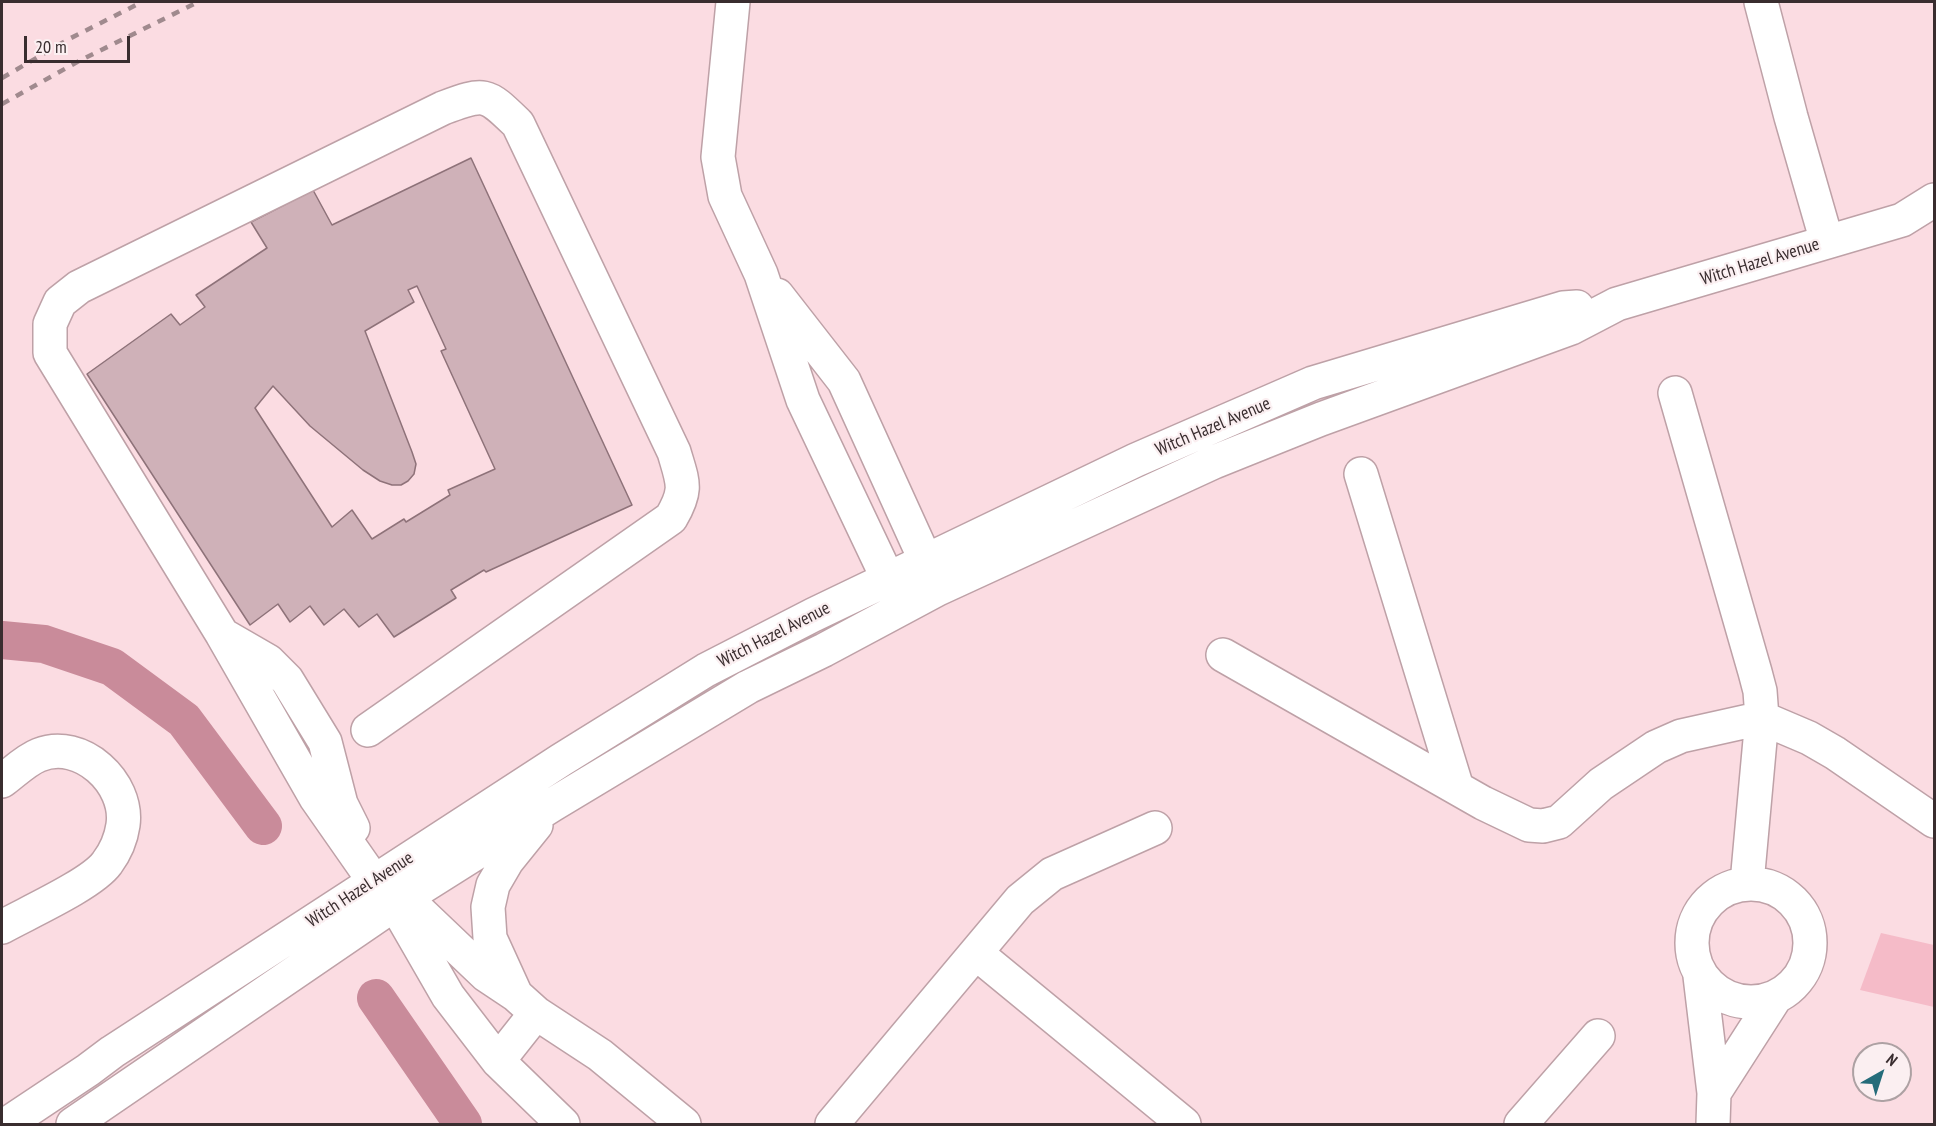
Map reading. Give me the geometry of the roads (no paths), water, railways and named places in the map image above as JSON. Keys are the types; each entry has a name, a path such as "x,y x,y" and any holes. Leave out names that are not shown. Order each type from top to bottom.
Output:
{"street":[{"path":"733,2 718,157 725,196 761,274 803,400 901,608"},
{"path":"1761,2 1827,242"},
{"path":"368,730 671,518 682,498 682,478 669,441 518,124 493,100 474,97 443,108 79,287 60,302 50,324 50,353 222,634 316,798 389,889 486,975 600,1055 684,1125"},
{"name":"Witch Hazel Avenue","path":"73,1125 561,760 706,670 887,578 932,575 1321,419 1571,328 1617,304 1902,220 1935,200"},
{"name":"Witch Hazel Avenue","path":"1902,220 1935,221"},
{"path":"761,274 844,381 932,575"},
{"path":"1675,393 1760,691 1762,718 1747,883"},
{"path":"1361,474 1457,788"},
{"name":"Witch Hazel Avenue","path":"7,1125 121,1046 389,889 552,805 748,687 824,650 901,608 932,575"},
{"path":"1223,655 1457,788 1515,820 1529,825 1543,826 1559,822 1601,783 1656,747 1682,736 1762,718 1809,738 1835,753 1935,820"},
{"path":"2,781 40,755 65,751 88,758 107,775 120,800 124,823 118,846 106,865 87,880 2,927"},
{"path":"526,1004 490,938 488,907 493,885 507,861 552,805"},
{"path":"832,1125 1020,900 1052,874 1155,828"},
{"path":"1747,883 1767,885 1793,900 1809,927 1810,950 1804,971 1790,988 1775,998 1748,1003 1725,997 1709,986 1701,976 1691,952 1693,925 1702,908 1711,898 1734,885 1747,883"},
{"path":"389,889 448,996 498,1061 563,1125"},
{"path":"976,953 1185,1125"},
{"path":"1701,976 1713,1109"},
{"path":"1713,1109 1775,998"},
{"path":"498,1061 526,1004"},
{"path":"1521,1125 1598,1035"}],"waterway":[{"path":"2,640 44,644 112,667 184,720 263,826"},
{"path":"376,998 463,1124"}],"railway":[{"path":"2,78 69,39 142,2"},
{"path":"2,104 79,61 198,2"}]}
